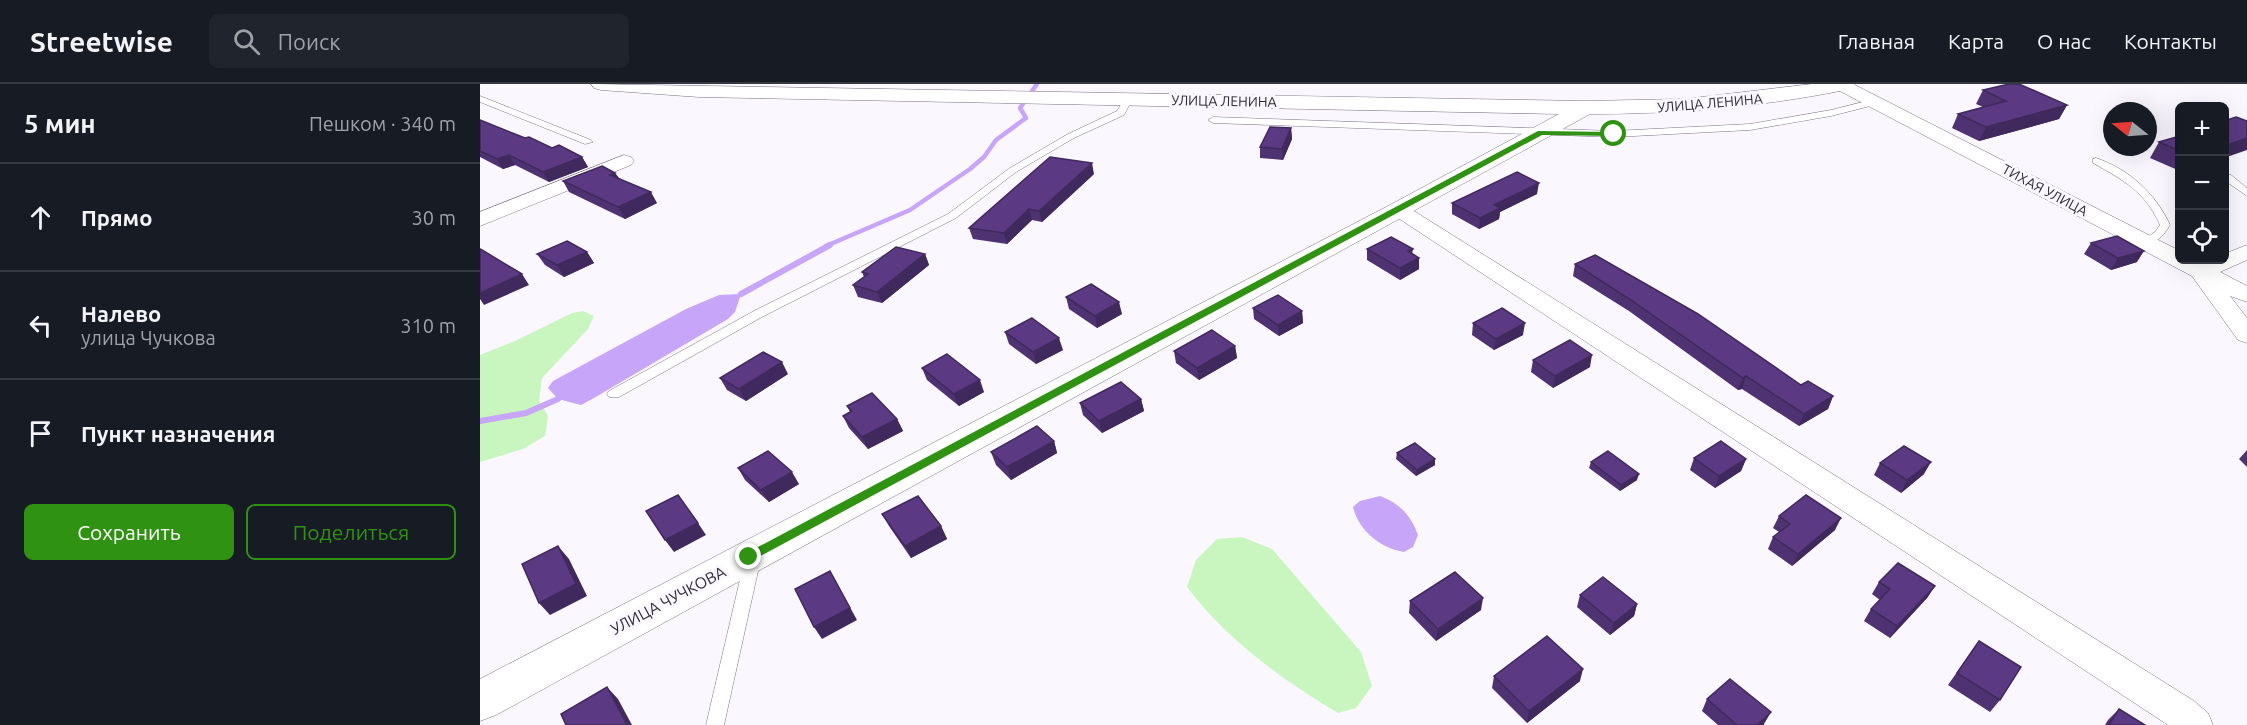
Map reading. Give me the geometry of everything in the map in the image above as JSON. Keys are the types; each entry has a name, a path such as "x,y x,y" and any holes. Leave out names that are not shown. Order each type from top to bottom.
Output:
{"main road":[{"name":"УЛИЦА ЛЕНИНА","path":"601,84 699,91 1586,108 1721,104 1779,97 1844,84"},
{"name":"УЛИЦА ЧУЧКОВА","path":"480,701 1586,108"}],"street":[{"name":"ТИХАЯ УЛИЦА","path":"1844,84 2247,295"},
{"path":"480,220 624,161"},
{"path":"1399,210 2181,713 2195,725"},
{"path":"2247,252 2201,272 2247,335"}],"lane":[{"path":"480,99 588,142"},
{"path":"614,394 758,314 952,216 1013,170 1071,136 1120,113 1128,99"},
{"path":"1213,120 1614,134 1750,127 1875,102"},
{"path":"2096,161 2136,183 2158,205 2165,225 2159,234 2145,243"},
{"path":"2229,179 2247,193"},
{"path":"715,725 750,571 749,557"}],"green space":[{"path":"583,311 594,316 588,329 542,378 539,401 548,416 545,436 523,449 480,462 480,355 572,313"},
{"path":"1242,537 1272,549 1361,652 1372,686 1356,708 1338,713 1296,687 1237,641 1202,606 1187,587 1196,560 1217,539"}],"shaded area":[{"path":"741,294 735,312 728,319 581,405 558,399 548,388 553,381 686,309 719,295"},
{"path":"1380,496 1404,511 1418,535 1413,547 1404,552 1387,547 1372,537 1365,531 1356,516 1353,507 1360,501"}],"building":[{"path":"2019,84 2067,105 1986,127 1958,114 2006,101 1983,90"},
{"path":"2236,117 2247,121 2247,138 2229,144 2229,119"},
{"path":"480,120 525,138 529,137 552,148 559,145 582,157 543,172 509,155 497,159 480,151"},
{"path":"1270,127 1291,128 1282,149 1260,147"},
{"path":"2175,137 2175,149 2159,142"},
{"path":"1050,157 1092,163 1039,211 1029,209 1004,233 969,228"},
{"path":"602,166 615,173 610,175 651,192 618,207 563,181"},
{"path":"1517,172 1539,183 1494,205 1500,208 1480,218 1452,203"},
{"path":"2117,236 2144,251 2118,258 2091,243"},
{"path":"1391,237 1413,249 1408,251 1419,258 1400,268 1367,249"},
{"path":"567,241 587,252 557,265 537,254"},
{"path":"896,247 925,254 877,292 853,285 868,274 862,272"},
{"path":"480,249 482,250 522,274 480,293"},
{"path":"1595,255 1698,314 1801,385 1808,381 1833,396 1804,414 1746,376 1743,378 1575,264"},
{"path":"1091,284 1119,302 1095,316 1066,297"},
{"path":"1278,295 1302,311 1278,325 1253,308"},
{"path":"1502,308 1525,323 1496,339 1473,323"},
{"path":"1032,318 1059,338 1033,352 1005,332"},
{"path":"1212,330 1235,346 1197,368 1174,351"},
{"path":"1570,340 1592,355 1555,376 1533,360"},
{"path":"763,352 782,362 739,389 720,378"},
{"path":"947,354 980,380 954,394 922,368"},
{"path":"1121,382 1141,399 1099,421 1080,403"},
{"path":"872,393 897,419 862,437 843,416 852,411 847,406"},
{"path":"1037,426 1054,441 1007,467 991,452"},
{"path":"1721,441 1746,459 1719,476 1694,458"},
{"path":"1415,443 1435,459 1417,470 1397,453"},
{"path":"1904,446 1931,462 1907,480 1880,463"},
{"path":"768,451 792,472 761,490 738,468"},
{"path":"1608,451 1639,474 1621,485 1591,462"},
{"path":"678,495 698,523 665,540 646,511"},
{"path":"1806,495 1841,518 1798,554 1773,537 1790,524 1779,516"},
{"path":"918,496 941,526 905,546 882,514"},
{"path":"558,546 576,584 539,603 522,564"},
{"path":"1898,563 1935,586 1897,626 1871,609 1890,589 1879,582"},
{"path":"830,571 850,608 814,627 795,589"},
{"path":"1455,572 1483,598 1438,629 1410,601"},
{"path":"1603,577 1637,604 1614,623 1580,595"},
{"path":"1547,636 1583,669 1529,711 1494,676"},
{"path":"1979,641 2021,667 2000,700 1957,673"},
{"path":"1730,679 1771,712 1757,725 1737,725 1707,699"},
{"path":"607,687 627,725 566,725 561,714"},
{"path":"2119,709 2145,725 2109,725"}],"waterway":[{"path":"826,246 910,210 970,169 984,157 996,140 1026,118 1020,108 1037,84"},
{"path":"741,294 830,245"},
{"path":"480,421 526,413 558,399"}],"route":[{"path":"749,557 1540,133 1614,134"}]}
